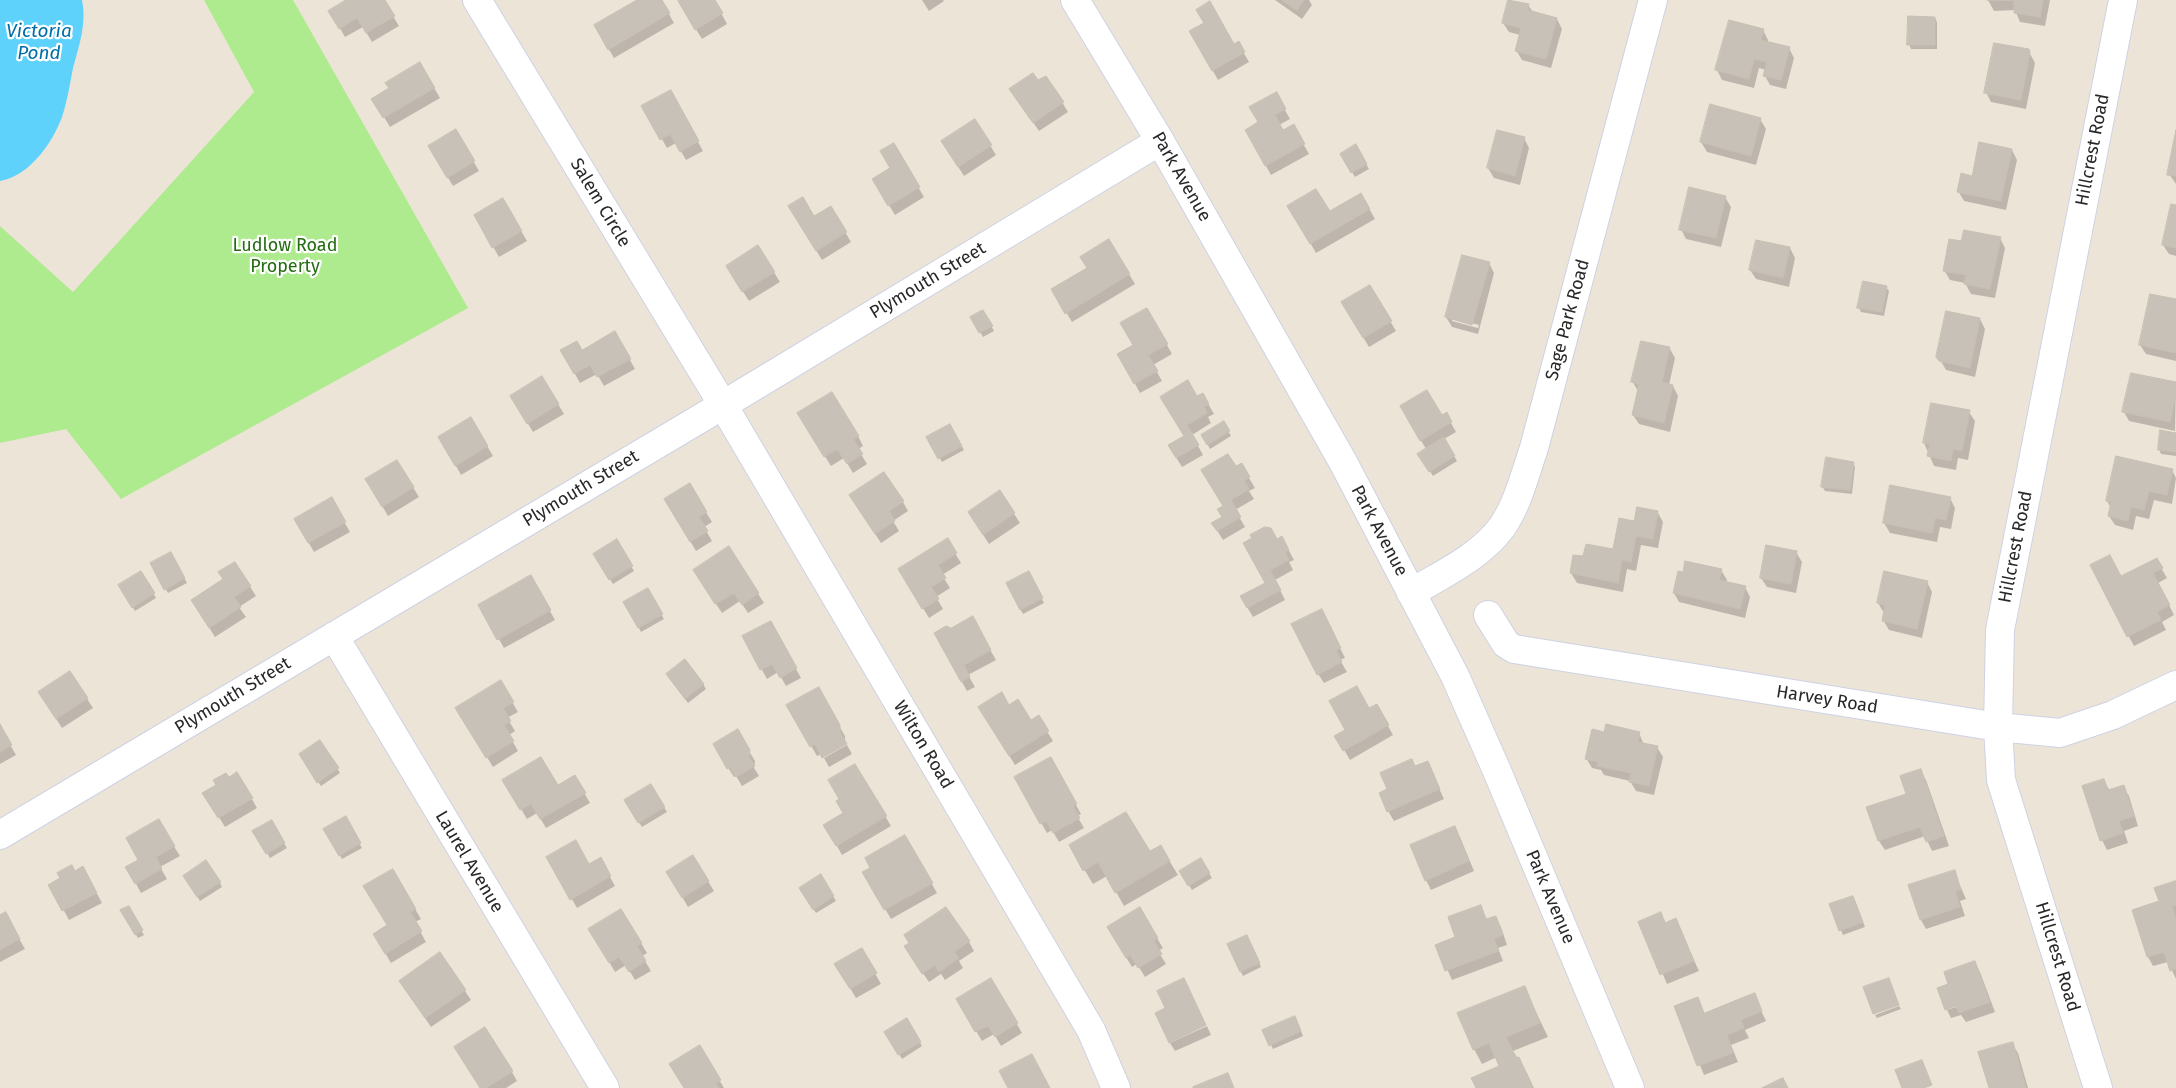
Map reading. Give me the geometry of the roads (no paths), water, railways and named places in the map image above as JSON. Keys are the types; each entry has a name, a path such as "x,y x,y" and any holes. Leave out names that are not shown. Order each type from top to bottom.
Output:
{"street":[{"name":"Salem Circle","path":"477,0 723,405"},
{"name":"Sage Park Road","path":"1411,593 1479,551 1502,527 1518,495 1534,448 1653,0"},
{"name":"Hillcrest Road","path":"2098,1088 2001,780 1998,727 2000,630 2123,0"},
{"name":"Park Avenue","path":"1082,3 1343,462 1454,676 1497,770 1630,1088"},
{"name":"Plymouth Street","path":"0,835 723,405 1160,141"},
{"name":"Wilton Road","path":"723,405 1091,1030 1116,1088"},
{"name":"Harvey Road","path":"1488,615 1506,644 1514,649 1998,727 2060,733 2113,715 2176,685"},
{"name":"Laurel Avenue","path":"334,636 605,1088"}],"water":[{"name":"Victoria Pond","path":"0,0 82,0 84,17 67,99 58,127 46,148 30,166 11,178 0,181"}],"park label":[{"name":"Ludlow Road Property","path":"285,256"}]}
